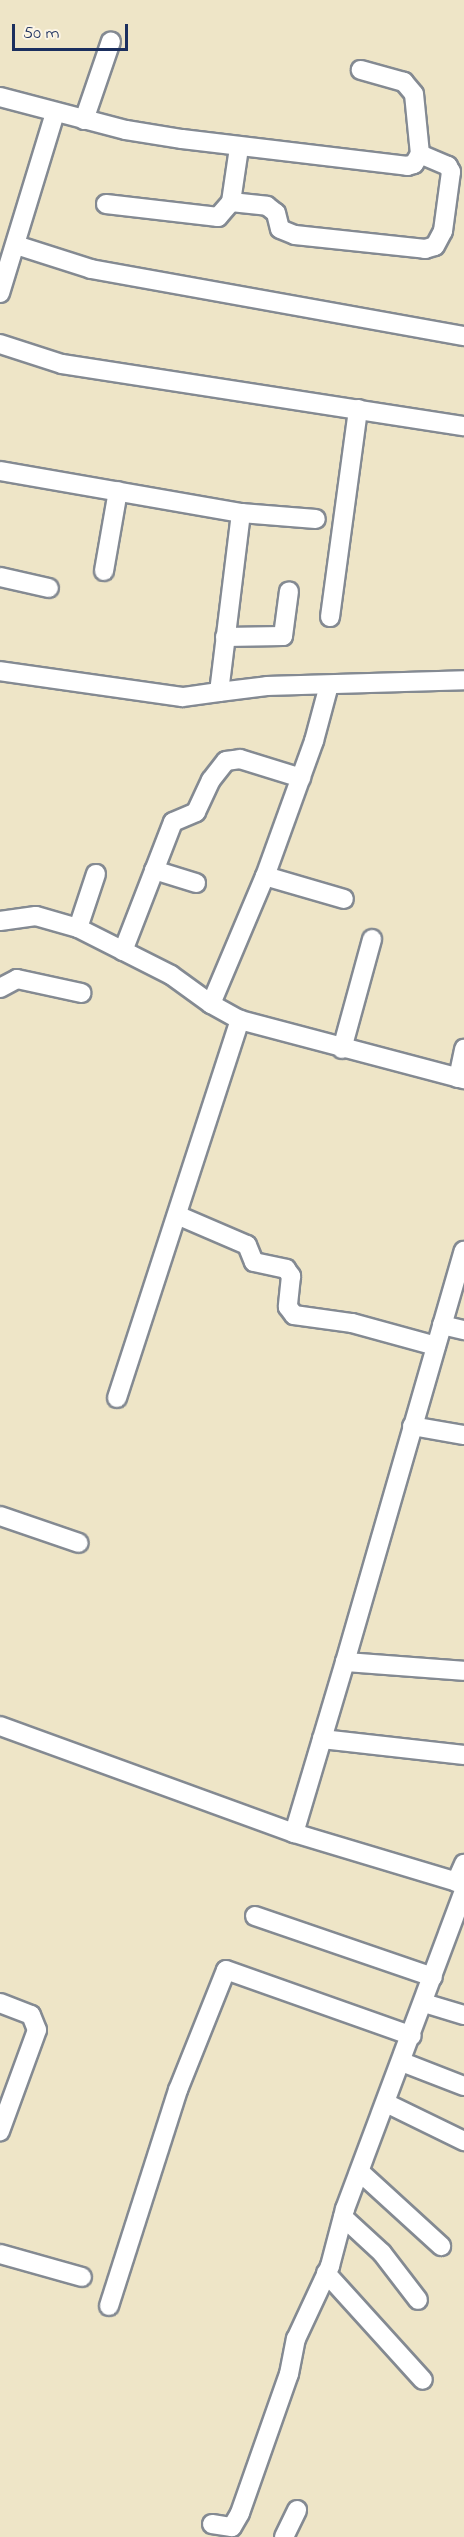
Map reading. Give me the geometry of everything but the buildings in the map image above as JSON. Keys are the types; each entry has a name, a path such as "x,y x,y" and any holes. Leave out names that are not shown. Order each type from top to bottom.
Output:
{"street":[{"path":"84,120 111,40"},
{"path":"0,97 84,120 239,148 407,166 414,164 420,154 414,94 410,87 361,70"},
{"path":"0,293 55,113"},
{"path":"106,204 208,219 225,214 231,202 239,148"},
{"path":"231,202 267,206 276,213 280,229 295,235 425,249 435,246 443,231 451,172 448,166 420,154"},
{"path":"16,244 91,269 464,336"},
{"path":"0,344 63,364 464,426"},
{"path":"330,617 358,410"},
{"path":"0,471 241,513 316,519"},
{"path":"104,571 118,492"},
{"path":"219,692 241,513"},
{"path":"0,577 49,588"},
{"path":"225,637 283,636 289,591"},
{"path":"0,671 182,696 329,685 464,680"},
{"path":"212,1004 265,876 301,778 329,685"},
{"path":"123,951 173,822 196,812 210,780 226,760 240,759 301,778"},
{"path":"154,870 196,882"},
{"path":"78,928 96,874"},
{"path":"265,876 344,899"},
{"path":"0,921 36,916 78,928 171,975 212,1004 240,1020 342,1049 461,1079 464,1049"},
{"path":"342,1049 372,939"},
{"path":"0,988 17,979 82,993"},
{"path":"117,1398 240,1020"},
{"path":"177,1215 247,1245 254,1262 290,1272 288,1307 294,1316 352,1323 436,1346"},
{"path":"294,1833 464,1251"},
{"path":"442,1325 464,1330"},
{"path":"412,1426 464,1436"},
{"path":"0,1516 79,1543"},
{"path":"345,1662 464,1671"},
{"path":"0,1725 294,1833 461,1885"},
{"path":"322,1739 464,1755"},
{"path":"212,2524 232,2526 240,2513 290,2374 296,2339 326,2273 343,2217 433,1977 461,1885 464,1864"},
{"path":"255,1916 433,1977"},
{"path":"109,2306 178,2090 226,1970 412,2036"},
{"path":"0,2003 31,2015 37,2030 0,2131"},
{"path":"424,2003 464,2015"},
{"path":"402,2062 464,2086"},
{"path":"386,2103 464,2141"},
{"path":"360,2172 441,2246"},
{"path":"343,2217 382,2253 418,2300"},
{"path":"0,2254 82,2277"},
{"path":"326,2273 423,2380"},
{"path":"284,2537 297,2510"}]}
